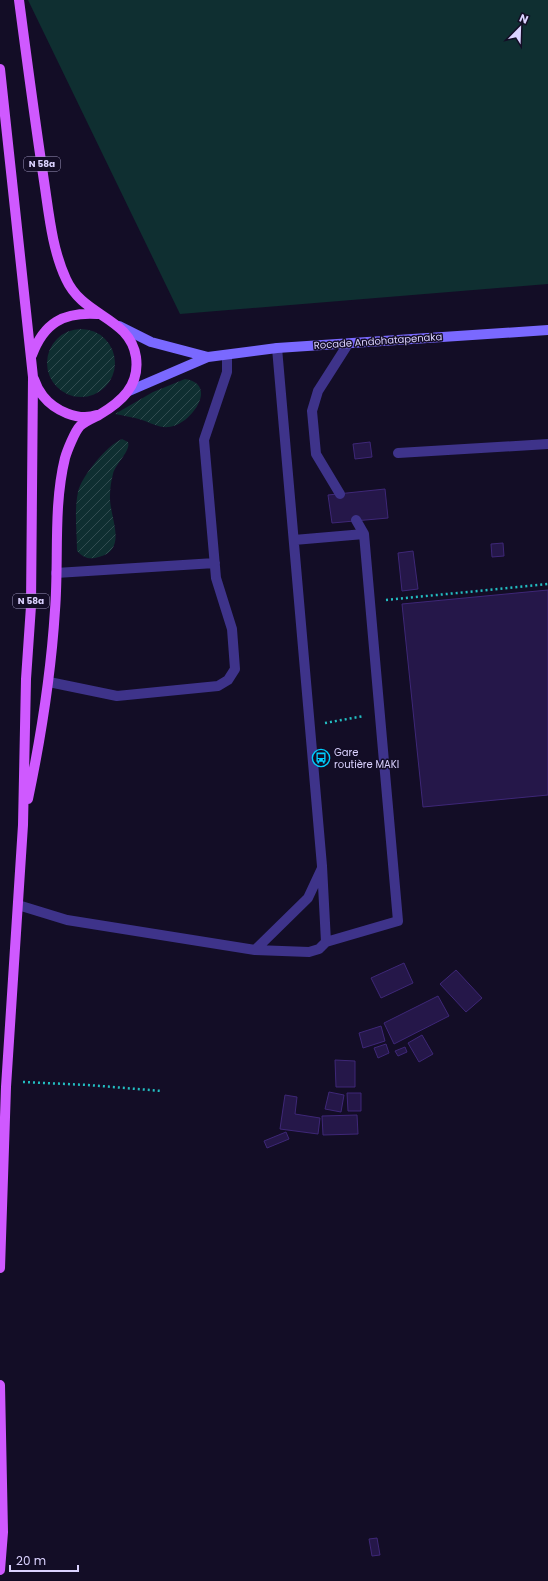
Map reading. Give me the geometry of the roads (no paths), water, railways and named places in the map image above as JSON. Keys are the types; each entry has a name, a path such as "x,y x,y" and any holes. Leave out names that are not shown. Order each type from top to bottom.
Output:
{"main road":[{"name":"N 58a","path":"19,0 53,240 65,278 75,296 97,314"},
{"name":"N 58a","path":"0,69 33,377 31,606 26,679 23,825 6,1081 0,1268"},
{"path":"31,357 37,341 48,327 68,316 80,312 97,314 151,342 208,357"},
{"path":"119,326 130,340 136,357 136,374 130,391"},
{"name":"Rocade Andohatapenaka","path":"208,357 277,348 548,330"},
{"path":"33,377 42,395 56,409 75,416 94,416 111,408 130,391 208,357"},
{"name":"N 58a","path":"23,825 39,747 49,682 55,608 58,491 66,455 80,426 111,408"},
{"path":"0,1385 2,1532 0,1570"}],"lane":[{"path":"340,494 316,454 312,411 318,391 348,344"},
{"path":"277,348 322,866 326,942"},
{"path":"49,682 118,696 218,686 228,680 235,669 232,629 219,591 215,563 204,440 227,372 227,355"},
{"path":"398,454 548,444"},
{"path":"18,905 67,920 255,950 309,952 319,949 326,942 398,921 364,534 356,520"},
{"path":"294,540 364,534"},
{"path":"56,573 215,563"},
{"path":"255,950 308,898 322,866"}],"place":[{"name":"Gare routière MAKI","path":"321,758"}]}
